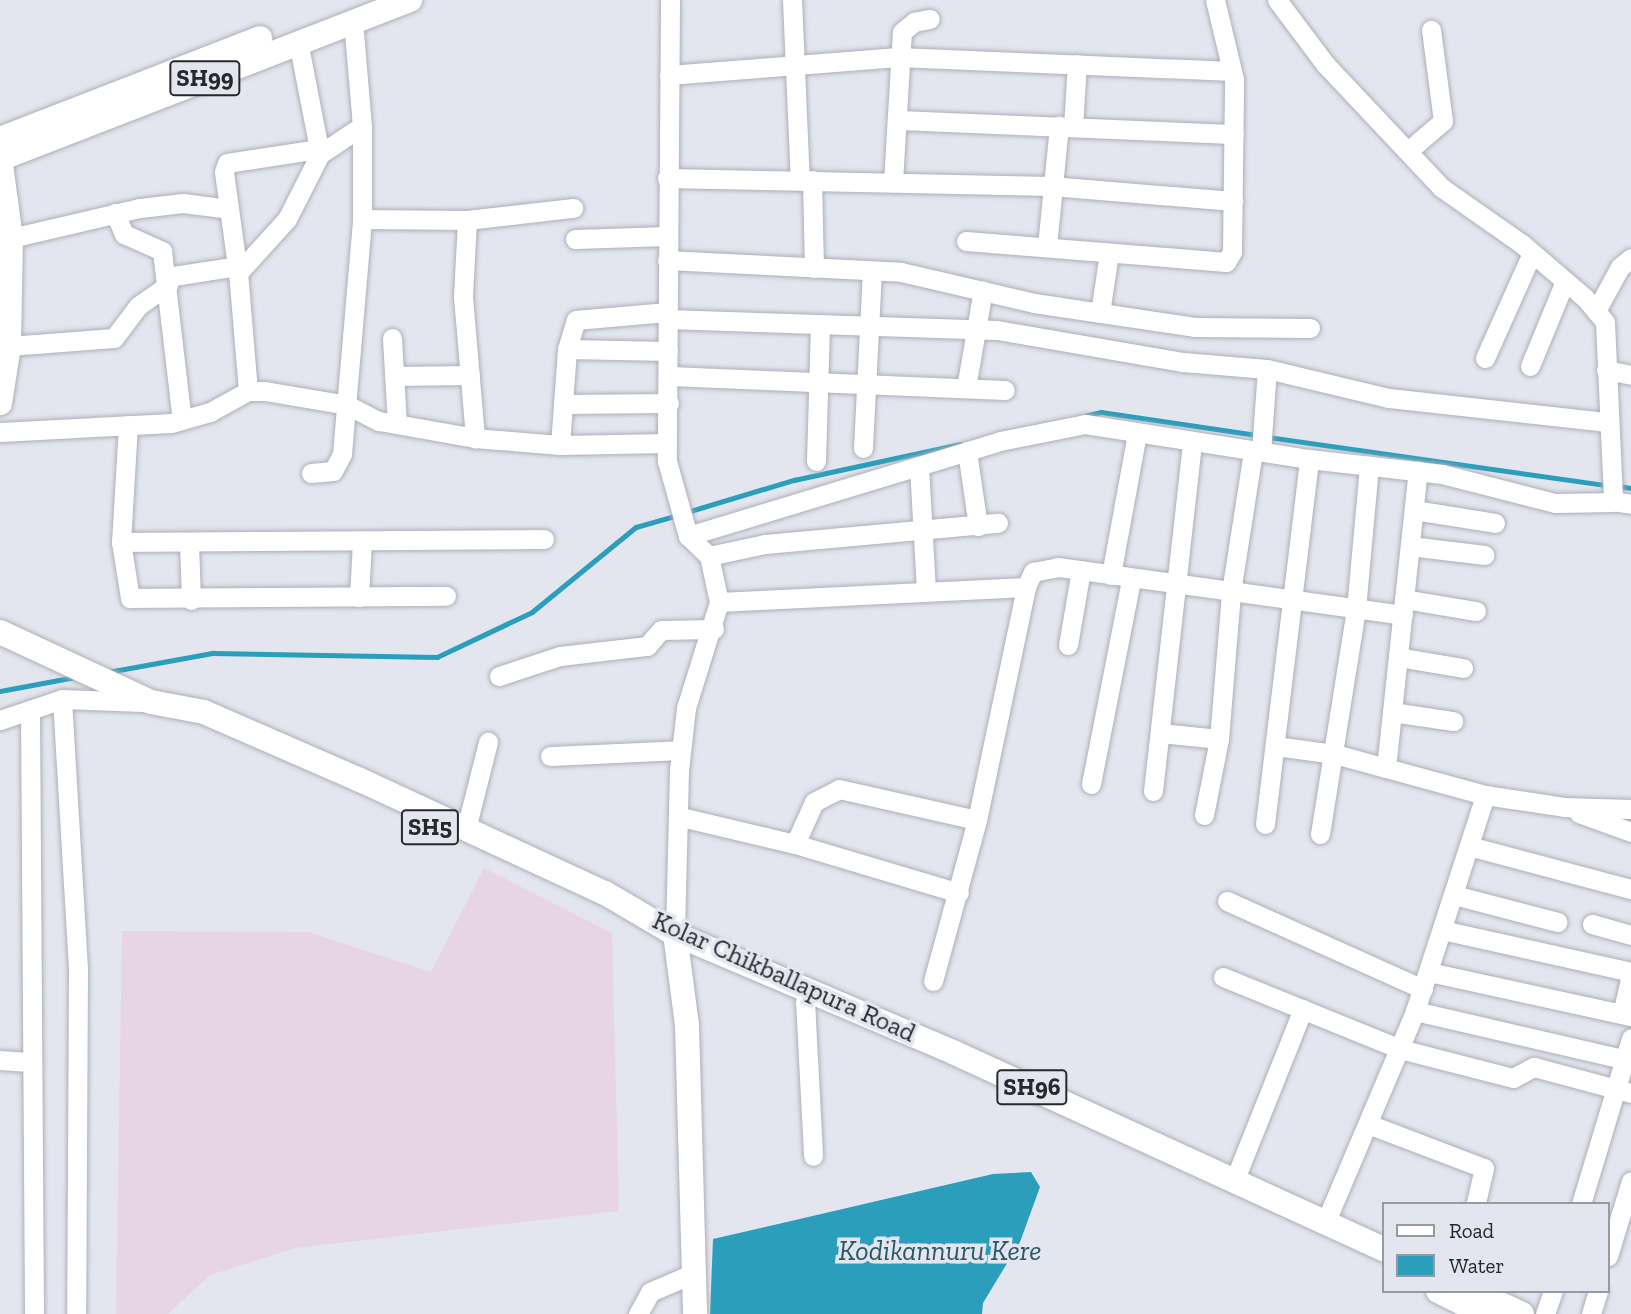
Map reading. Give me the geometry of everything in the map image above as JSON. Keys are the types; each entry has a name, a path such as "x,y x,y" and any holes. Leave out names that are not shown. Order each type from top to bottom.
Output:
{"main road":[{"name":"SH99","path":"0,139 359,10 410,0"},
{"name":"SH99","path":"0,158 298,41 359,10"},
{"path":"0,123 8,129 33,127"},
{"path":"0,158 7,230 9,346 0,403"},
{"name":"SH5","path":"0,632 145,698 183,710 198,722 301,771 676,941"},
{"name":"Kolar Chikballapura Road","path":"183,710 204,712 605,893 676,941 1382,1265"},
{"path":"676,941 687,1025 695,1314"},
{"name":"Kolar Chikballapura Road","path":"676,941 859,1010 1235,1179 1382,1249"},
{"path":"1444,1293 1484,1314"},
{"path":"1477,1293 1522,1314"}],"street":[{"path":"670,0 667,178 670,376 667,461 688,532 709,556 719,602 714,629 686,708 681,750 676,941"},
{"path":"792,0 795,63 814,268"},
{"path":"966,241 1226,262 1231,258 1234,134 1231,71 1215,0"},
{"path":"688,532 967,451 1085,424 1192,442 1258,448 1309,459 1418,471 1555,503 1619,500 1608,422 1605,322 1565,281 1532,253 1442,188 1325,64 1277,0"},
{"path":"311,473 333,471 339,463 346,405 362,219 359,10"},
{"path":"893,182 898,57 906,27 930,19"},
{"path":"1408,151 1443,121 1431,30"},
{"path":"9,346 114,338 138,306 167,281 238,269 287,219 319,152 298,41"},
{"path":"669,75 898,57 1231,71"},
{"path":"1047,246 1051,186 1066,127 1077,64"},
{"path":"897,120 1234,134"},
{"path":"248,391 238,269 229,209 227,163 319,152 362,126"},
{"path":"667,178 1051,186 1233,201"},
{"path":"7,230 183,203 229,209"},
{"path":"362,219 467,220 573,208"},
{"path":"115,213 124,234 162,251 182,420"},
{"path":"467,220 463,297 475,438"},
{"path":"575,239 667,236"},
{"path":"1100,313 1109,253"},
{"path":"1485,358 1532,253"},
{"path":"1596,311 1620,267 1631,258"},
{"path":"667,260 933,277 983,290 1100,313 1194,327 1310,328"},
{"path":"863,448 872,326 872,271"},
{"path":"1530,366 1565,281"},
{"path":"966,388 974,329 983,290"},
{"path":"560,445 567,349 573,325 585,316 667,316 974,329 1064,339 1183,362 1267,369 1389,398 1608,422"},
{"path":"816,461 820,324"},
{"path":"392,338 397,424"},
{"path":"567,349 668,351"},
{"path":"1204,815 1219,740 1231,592 1258,448 1267,369"},
{"path":"1606,370 1631,375"},
{"path":"394,376 470,375"},
{"path":"670,376 1004,390"},
{"path":"0,432 182,420 210,412 248,391 289,393 346,405 397,424 475,438 560,445 667,443"},
{"path":"563,404 668,403"},
{"path":"128,425 121,542 130,598 191,600 446,596"},
{"path":"1111,575 1137,433"},
{"path":"1153,791 1161,733 1172,586 1192,442"},
{"path":"967,451 978,526"},
{"path":"1265,824 1294,601 1309,459"},
{"path":"919,466 926,533 926,591"},
{"path":"1320,835 1356,609 1370,466"},
{"path":"1386,768 1418,471"},
{"path":"1414,510 1495,523"},
{"path":"709,556 765,544 926,533 998,523"},
{"path":"121,542 544,539"},
{"path":"359,597 362,541"},
{"path":"189,542 191,600"},
{"path":"1410,546 1484,555"},
{"path":"933,981 977,820 1026,587 1033,572 1046,566 1081,570 1172,586 1356,609 1403,607 1476,611"},
{"path":"1068,645 1081,570"},
{"path":"1091,784 1131,580"},
{"path":"719,602 1026,587"},
{"path":"499,676 560,656 647,646 661,630 714,629"},
{"path":"1398,657 1463,668"},
{"path":"0,720 62,699 145,698"},
{"path":"62,699 78,970 76,1314"},
{"path":"30,710 29,1062 34,1314"},
{"path":"1392,712 1453,721"},
{"path":"1161,733 1219,740"},
{"path":"466,829 488,742"},
{"path":"1275,746 1335,754 1477,789 1485,795 1564,807 1631,809"},
{"path":"550,756 681,750"},
{"path":"795,844 814,802 824,792 839,789 977,820"},
{"path":"1326,1221 1415,1011 1485,795"},
{"path":"1564,807 1631,832"},
{"path":"681,817 795,844 959,893"},
{"path":"1469,846 1631,889"},
{"path":"1454,895 1558,922"},
{"path":"1227,901 1426,980 1626,1015 1631,974 1442,930"},
{"path":"1592,924 1631,935"},
{"path":"1223,977 1400,1049 1513,1078 1534,1067 1624,1092"},
{"path":"805,1001 813,1156"},
{"path":"1235,1179 1303,1009"},
{"path":"1415,1011 1629,1060"},
{"path":"1582,1202 1624,1092 1631,1038"},
{"path":"0,1060 29,1062"},
{"path":"1368,1124 1484,1168 1476,1202"},
{"path":"1610,1249 1631,1181"},
{"path":"638,1314 650,1292 694,1273"},
{"path":"1545,1314 1552,1293"},
{"path":"1591,1314 1597,1293"}],"shaded area":[{"path":"484,868 612,933 619,1211 295,1248 210,1275 168,1314 116,1314 122,931 308,932 431,972"}],"water":[{"name":"Kodikannuru Kere","path":"1031,1172 1040,1187 1020,1242 983,1303 982,1314 710,1314 713,1239 993,1174"}],"waterway":[{"path":"1085,416 1101,412 1256,435"},
{"path":"1268,437 1606,485"},
{"path":"687,512 794,480 960,444"},
{"path":"1618,486 1631,488"},
{"path":"108,672 213,653 437,657 532,612 636,527 675,516"},
{"path":"0,691 75,677"}]}
